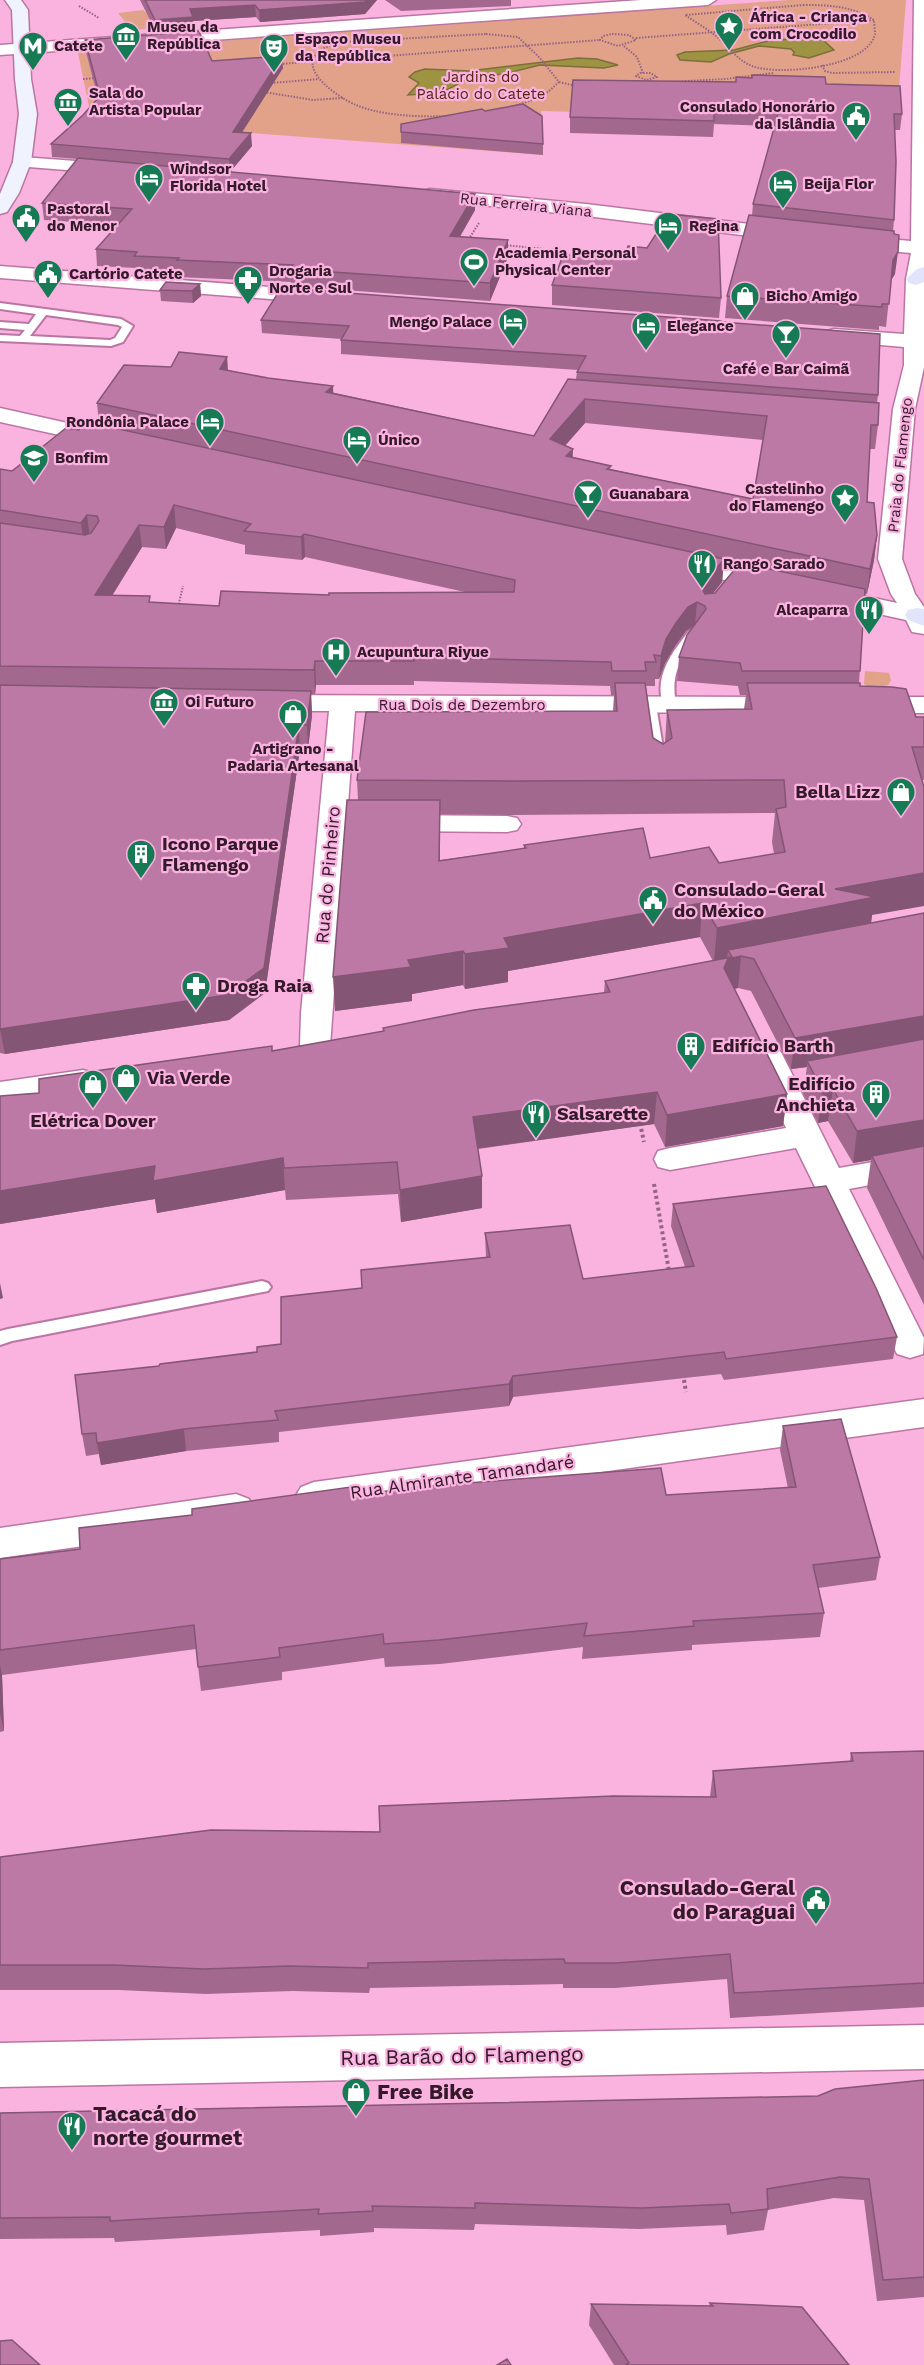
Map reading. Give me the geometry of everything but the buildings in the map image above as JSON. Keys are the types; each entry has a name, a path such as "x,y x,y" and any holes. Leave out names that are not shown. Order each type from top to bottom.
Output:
{"main road":[{"path":"0,208 10,192 22,162 28,114 24,94 20,10 14,0"}],"street":[{"path":"0,50 708,0"},
{"name":"Praia do Flamengo","path":"922,0 920,276 913,341 914,365 891,419 890,559 903,594 922,623"},
{"path":"22,162 139,171"},
{"name":"Rua Ferreira Viana","path":"413,194 802,236"},
{"path":"838,240 921,248"},
{"path":"0,272 337,298"},
{"path":"812,333 913,341"},
{"path":"0,415 129,443"},
{"path":"655,558 922,623"},
{"name":"Rua Dois de Dezembro","path":"239,703 810,705"},
{"name":"Rua do Pinheiro","path":"315,1046 343,705"},
{"path":"844,705 924,705"},
{"path":"332,823 507,824"},
{"path":"754,1031 910,1345"},
{"path":"0,1092 117,1075"},
{"path":"781,1084 814,1078"},
{"path":"656,1163 806,1135"},
{"path":"829,1181 924,1164"},
{"name":"Rua Almirante Tamandaré","path":"0,1543 924,1413"},
{"name":"Rua Barão do Flamengo","path":"0,2065 924,2047"}],"lane":[{"path":"0,306 121,322 128,326 119,340 111,343 0,338"},
{"path":"22,340 43,312"},
{"path":"0,325 32,327"},
{"path":"660,771 660,705 665,683 675,657 696,631"},
{"path":"0,1339 8,1335 262,1287"}],"path":[{"path":"642,84 648,81 657,76 643,73 636,77 648,81 726,79 779,72 822,65 862,52 871,42 876,31 874,20 862,11 814,5 685,15 711,33 742,61 753,67 779,72"},
{"path":"79,6 101,20"},
{"path":"600,40 603,36 618,34 636,38 874,20"},
{"path":"559,82 544,94 520,104 462,114 395,114 355,105 315,76 312,62 316,54 324,47 355,40 486,34 516,36 524,40 527,46 549,67 559,82 580,86"},
{"path":"273,65 600,40 608,45 624,46 636,42 636,38"},
{"path":"624,46 637,57 643,73"},
{"path":"822,65 825,71 832,73 900,72"},
{"path":"83,79 104,78"},
{"path":"261,83 319,79"},
{"path":"259,91 313,100 344,98"},
{"path":"467,242 492,201"},
{"path":"501,245 546,249"},
{"path":"178,608 183,586"},
{"path":"639,1115 656,1163 669,1273"},
{"path":"682,1368 686,1392"}],"green space":[{"name":"Jardins do Palácio do Catete","path":"789,0 906,0 898,101 617,113 541,111 543,155 92,121 78,53 82,51"},
{"path":"143,10 162,28 132,30 118,13"},
{"path":"865,671 889,673 891,680 888,685 870,687 864,684"}],"shaded area":[{"path":"811,37 823,40 834,50 809,58 793,55 794,52 791,49 759,46 729,54 711,62 680,60 677,55 685,52 734,50 768,41"},
{"path":"578,58 597,59 618,65 604,68 540,65 504,74 471,77 441,93 408,95 419,83 409,77 425,69 469,71"}],"place":[{"name":"África - Criança com Crocodilo","path":"729,52"},
{"name":"Museu da República","path":"126,62"},
{"name":"Catete","path":"33,72"},
{"name":"Espaço Museu da República","path":"274,74"},
{"name":"Sala do Artista Popular","path":"68,128"},
{"name":"Consulado Honorário da Islândia","path":"856,142"},
{"name":"Windsor Florida Hotel","path":"149,204"},
{"name":"Beija Flor","path":"783,210"},
{"name":"Pastoral do Menor","path":"26,244"},
{"name":"Regina","path":"668,252"},
{"name":"Academia Personal Physical Center","path":"474,288"},
{"name":"Cartório Catete","path":"48,300"},
{"name":"Drogaria Norte e Sul","path":"248,306"},
{"name":"Bicho Amigo","path":"745,322"},
{"name":"Mengo Palace","path":"513,348"},
{"name":"Elegance","path":"646,352"},
{"name":"Café e Bar Caimã","path":"786,360"},
{"name":"Rondônia Palace","path":"210,448"},
{"name":"Único","path":"357,466"},
{"name":"Bonfim","path":"34,484"},
{"name":"Guanabara","path":"588,520"},
{"name":"Castelinho do Flamengo","path":"845,524"},
{"name":"Rango Sarado","path":"702,590"},
{"name":"Alcaparra","path":"869,636"},
{"name":"Acupuntura Riyue","path":"336,678"},
{"name":"Oi Futuro","path":"164,728"},
{"name":"Artigrano - Padaria Artesanal","path":"293,740"},
{"name":"Bella Lizz","path":"901,818"},
{"name":"Icono Parque Flamengo","path":"141,880"},
{"name":"Consulado-Geral do México","path":"653,926"},
{"name":"Droga Raia","path":"196,1012"},
{"name":"Edifício Barth","path":"691,1072"},
{"name":"Via Verde","path":"126,1104"},
{"name":"Elétrica Dover","path":"93,1110"},
{"name":"Edifício Anchieta","path":"876,1120"},
{"name":"Salsarette","path":"536,1140"},
{"name":"Consulado-Geral do Paraguai","path":"816,1926"},
{"name":"Free Bike","path":"356,2118"},
{"name":"Tacacá do norte gourmet","path":"72,2152"}]}
